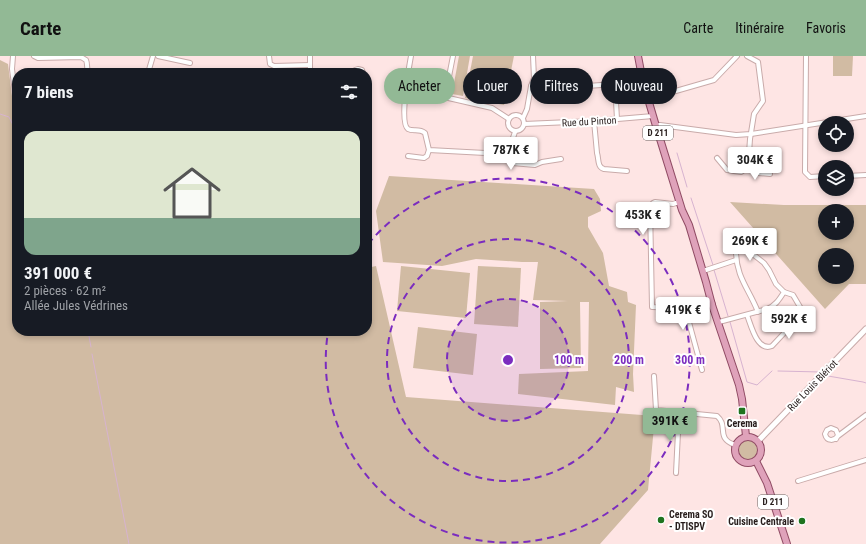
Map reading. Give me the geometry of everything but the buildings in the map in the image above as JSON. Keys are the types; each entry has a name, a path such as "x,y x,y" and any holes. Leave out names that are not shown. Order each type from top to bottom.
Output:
{"main road":[{"name":"D 211","path":"638,56 641,68"},
{"name":"D 211","path":"649,104 679,202 689,226 703,271 712,305"},
{"name":"D 211","path":"682,210 687,234 739,385 746,436"},
{"path":"746,436 755,438 758,441 761,449 759,457 756,460 749,463 741,461 735,454 735,445 739,439 746,436"},
{"name":"D 211","path":"756,460 767,483 787,544"}],"street":[{"path":"12,68 13,56"},
{"path":"34,56 38,58 81,57 86,60 88,68"},
{"path":"149,68 153,56"},
{"path":"158,56 190,64"},
{"path":"269,56 269,62 274,66 310,65 310,56"},
{"path":"409,68 411,56"},
{"path":"451,68 453,56"},
{"path":"533,56 534,68"},
{"path":"677,91 714,80 737,56"},
{"path":"747,56 758,62 763,101 754,114 748,167"},
{"path":"806,56 805,172 810,177 818,176"},
{"path":"593,86 615,84 616,119"},
{"path":"523,118 519,115 510,117 508,127 515,132 522,129 524,124 523,118 527,109 530,92"},
{"path":"455,99 492,108 509,119"},
{"path":"405,104 404,122 406,128 410,130 422,130 425,133 429,150 427,156 424,158 408,156"},
{"name":"Rue du Pinton","path":"524,124 594,121 653,116"},
{"path":"656,126 660,125 736,136 866,116"},
{"path":"594,121 599,166 604,169 627,171"},
{"path":"429,150 504,154 508,152 515,132"},
{"path":"504,154 506,159 512,164 535,165 542,162 561,159"},
{"path":"717,158 727,170 741,172 748,167"},
{"path":"748,167 758,173 770,174"},
{"path":"854,176 866,175"},
{"path":"679,202 673,204 653,202 650,206 652,307 680,308 684,310 687,314 702,370"},
{"path":"747,315 759,342 768,347 772,346 803,312 793,294 784,292 776,284 764,263 743,248 736,251 736,260 741,278 758,312"},
{"path":"703,271 736,260"},
{"path":"718,322 767,309 778,302 784,292"},
{"name":"Rue Louis Blériot","path":"758,441 866,329"},
{"path":"654,376 656,410 717,416 723,424 723,435 725,439 729,443 735,445"},
{"path":"676,473 679,412"},
{"path":"836,438 866,415"},
{"path":"798,481 866,460"}],"shaded area":[{"path":"459,56 470,56 468,68 463,68 463,96 455,95 455,78"},
{"path":"473,56 514,56 512,68 471,68"},
{"path":"833,56 853,56 852,76 833,76"},
{"path":"0,60 8,64 12,96 12,336 372,336 372,267 376,266 406,397 655,416 648,490 600,544 0,544"},
{"path":"389,176 594,189 600,199 601,211 588,217 588,227 603,253 609,286 627,292 628,302 636,305 633,374 634,392 616,387 615,405 518,394 519,374 588,371 589,302 580,302 581,368 540,369 540,302 568,301 533,300 538,262 476,259 442,266 383,262 376,211"},
{"path":"730,202 818,205 818,240 854,240 854,205 866,205 866,284 854,284 854,248 818,248 818,284 849,284 825,309"},
{"path":"401,266 470,273 466,318 397,311"},
{"path":"478,266 521,268 518,327 474,324"},
{"path":"418,327 477,334 473,375 413,368"},
{"path":"748,440 755,443 758,450 755,457 748,460 741,457 738,450 741,443"}],"waterway":[{"path":"0,114 9,117 12,123"},
{"path":"677,153 687,187"},
{"path":"691,198 713,265"},
{"path":"714,270 728,316"},
{"path":"730,322 747,382 757,385 772,371"},
{"path":"89,336 91,347"},
{"path":"92,354 129,544"},
{"path":"778,371 821,372"},
{"path":"828,376 866,383"}],"place":[{"name":"Cerema","path":"742,411"},
{"name":"Cerema SO - DTISPV","path":"661,520"},
{"name":"Cuisine Centrale","path":"802,521"}]}
